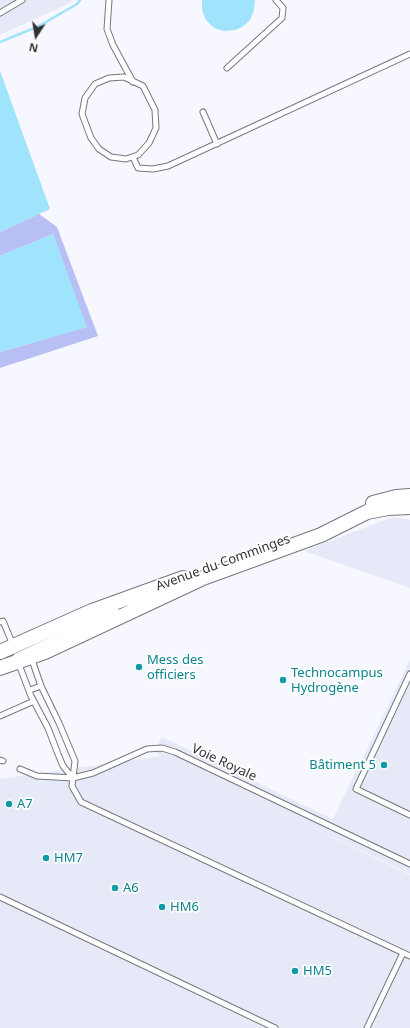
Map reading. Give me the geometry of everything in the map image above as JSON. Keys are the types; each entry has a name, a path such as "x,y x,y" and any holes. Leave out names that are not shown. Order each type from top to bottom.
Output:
{"main road":[{"name":"Avenue du Comminges","path":"41,644 92,611 322,527 364,506 396,497 410,496"},
{"name":"Avenue du Comminges","path":"41,644 203,578 321,534 367,512 388,508 410,507"},
{"path":"0,667 20,654 41,644"},
{"path":"0,652 20,654 41,644"}],"lane":[{"path":"0,13 22,0"},
{"path":"109,0 108,30 113,45 133,82"},
{"path":"227,68 282,18 284,8 276,0"},
{"path":"133,157 138,168 153,169 168,166 410,54"},
{"path":"124,77 133,82 143,86 155,110 156,128 149,143 138,155 126,159 111,157 99,149 90,138 82,114 85,98 95,84 109,78 124,77"},
{"path":"204,112 217,144"},
{"path":"0,622 3,621 20,654 41,686 59,723 75,761 72,786 82,802 410,956"},
{"path":"20,654 34,701 48,728 63,766 73,778"},
{"path":"410,674 356,789 410,815"},
{"path":"30,690 41,686"},
{"path":"0,716 34,701"},
{"name":"Voie Royale","path":"20,769 37,776 73,778 93,773 147,749 162,748 175,752 410,864"},
{"path":"0,897 275,1028"},
{"path":"367,1028 403,952"}],"shaded area":[{"path":"0,0 72,0 70,3 0,35"},
{"path":"202,0 255,0 254,10 250,20 242,27 235,30 224,31 214,28 206,20 202,10"},
{"path":"0,71 50,209 0,232"},
{"path":"39,214 57,227 98,336 0,368 0,352 86,327 53,234 0,256 0,232"},
{"path":"53,234 87,327 0,352 0,256"},
{"path":"393,517 410,520 410,588 304,551"},
{"path":"410,660 410,874 238,792 410,875 410,1028 0,1028 0,779 161,756 154,752 162,737 333,819"}],"waterway":[{"path":"0,42 39,26 77,4 80,0"}],"place":[{"name":"Mess des officiers","path":"139,667"},
{"name":"Technocampus Hydrogène","path":"283,680"},
{"name":"Bâtiment 5","path":"384,765"},
{"name":"A7","path":"9,804"},
{"name":"HM7","path":"46,858"},
{"name":"A6","path":"115,888"},
{"name":"HM6","path":"162,907"},
{"name":"HM5","path":"295,971"}]}
